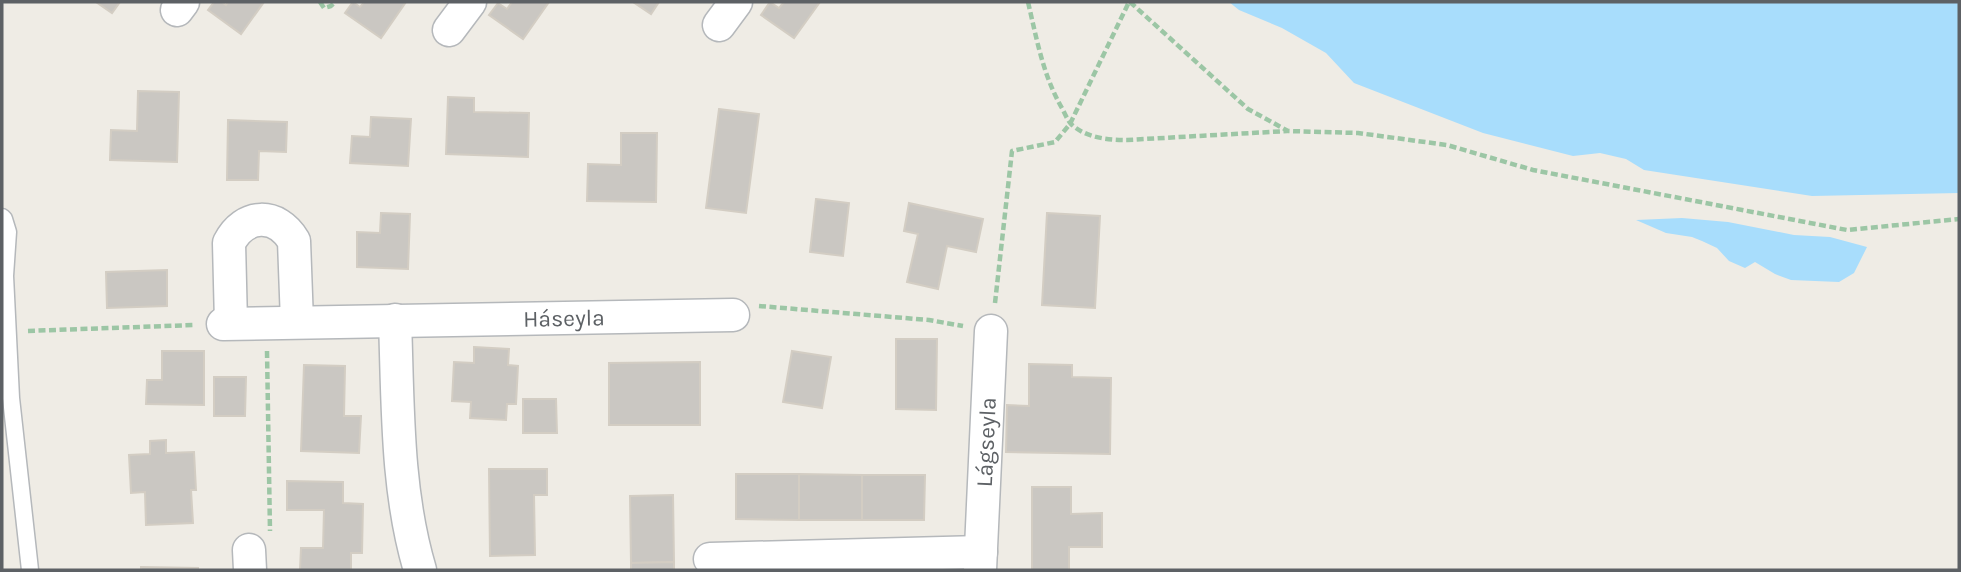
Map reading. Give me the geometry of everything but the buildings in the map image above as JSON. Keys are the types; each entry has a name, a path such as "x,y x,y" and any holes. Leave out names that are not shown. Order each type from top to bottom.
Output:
{"street":[{"path":"449,30 470,2"},
{"path":"227,323 229,243 241,226 262,219 281,225 295,241 282,322"},
{"name":"Háseyla","path":"227,323 733,314"},
{"path":"395,320 401,466 412,545 420,570"},
{"name":"Lágseyla","path":"709,559 981,561 991,331"}],"lane":[{"path":"2,217 8,232 5,276 11,398 30,570"}],"path":[{"path":"320,2 324,8 335,2"},
{"path":"1028,2 1051,90 1070,124 1106,140 1288,131 1358,133 1447,145 1533,170 1847,230 1959,219"},
{"path":"733,314 755,306 929,320 991,331 1012,151 1055,142 1070,124 1130,2 1248,109 1288,131"},
{"path":"249,560 271,549 282,322"},
{"path":"8,332 227,323"}],"water":[{"path":"1229,2 1959,2 1959,193 1812,196 1644,170 1626,159 1600,153 1573,156 1483,133 1354,83 1326,53 1282,28 1239,10"},
{"path":"1682,218 1728,222 1794,235 1830,237 1867,247 1854,273 1839,282 1791,280 1755,262 1745,268 1729,261 1717,248 1702,241 1666,233 1636,220"}]}
